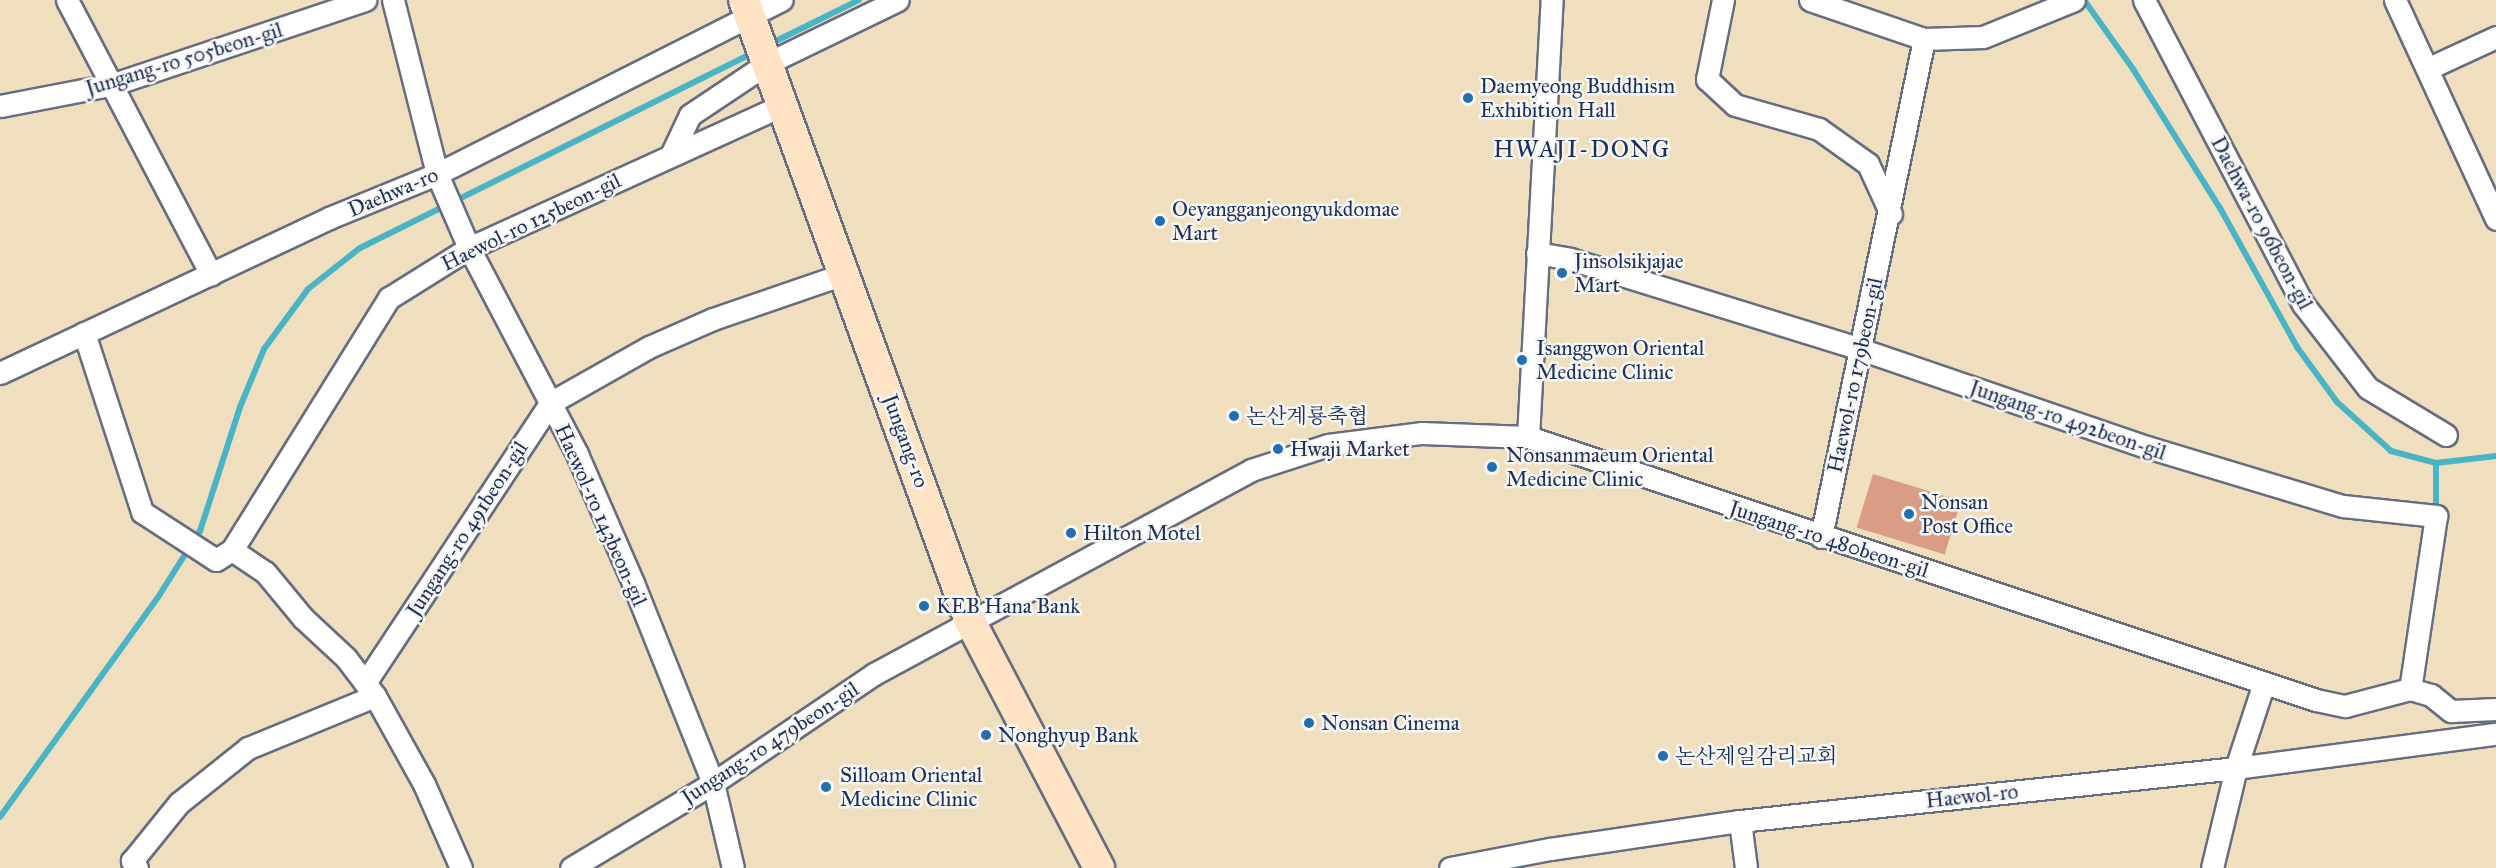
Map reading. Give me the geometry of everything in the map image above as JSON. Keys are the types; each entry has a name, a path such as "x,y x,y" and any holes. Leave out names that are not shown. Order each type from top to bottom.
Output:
{"main road":[{"name":"Jungang-ro","path":"747,8 969,620 1099,868"}],"street":[{"path":"68,0 114,84 211,274"},
{"name":"Jungang-ro 505beon-gil","path":"0,106 114,84 365,0"},
{"name":"Haewol-ro 143beon-gil","path":"393,0 436,174 469,248 577,454 633,583 713,783 733,868"},
{"name":"Daehwa-ro","path":"0,373 329,218 436,174 747,8 782,0"},
{"path":"672,153 690,115 768,63 898,0"},
{"path":"1528,437 1552,0"},
{"path":"1723,0 1707,79 1735,105 1819,129 1852,152 1868,164 1891,214"},
{"path":"1810,0 1924,39 1983,37 2068,2"},
{"name":"Daehwa-ro 96beon-gil","path":"2144,0 2303,304 2368,388 2446,435"},
{"path":"2395,0 2429,68 2496,219"},
{"path":"2429,68 2496,37"},
{"name":"Haewol-ro 179beon-gil","path":"1821,537 1891,214 1924,39"},
{"name":"Haewol-ro 125beon-gil","path":"232,550 389,298 469,248 672,153 783,105"},
{"name":"Jungang-ro 492beon-gil","path":"1537,253 1570,259 1860,349 2147,447 2343,506 2436,516 2410,689"},
{"name":"Jungang-ro 491beon-gil","path":"370,690 550,403 649,347 713,319 844,274"},
{"path":"84,333 142,512 216,560 232,550 265,572 370,690 424,784 461,868"},
{"name":"Jungang-ro 480beon-gil","path":"969,620 1281,457 1328,445 1422,433 1528,437 2263,686 2345,706 2410,689"},
{"name":"Jungang-ro 479beon-gil","path":"571,868 713,783 874,674 969,620"},
{"path":"2212,868 2236,768 2263,686"},
{"path":"2410,689 2430,695 2451,711 2496,709"},
{"path":"137,868 132,861 179,803 248,748 370,690"},
{"path":"2451,711 2452,740"},
{"name":"Haewol-ro","path":"1450,868 1550,849 1740,821 2236,768 2496,734"},
{"path":"1740,821 1746,868"}],"building":[{"name":"Nonsan Post Office","path":"1873,474 1961,501 1945,554 1857,528"}],"waterway":[{"path":"770,44 859,0"},
{"path":"2084,0 2133,69 2220,208 2297,347 2337,402 2391,451 2436,463 2496,456"},
{"path":"0,817 160,594 200,531 240,407 264,349 308,289 360,248 753,53"},
{"path":"2436,463 2436,503"}],"place":[{"name":"Daemyeong Buddhism Exhibition Hall","path":"1468,98"},
{"name":"Oeyangganjeongyukdomae Mart","path":"1160,221"},
{"name":"Jinsolsikjajae Mart","path":"1562,273"},
{"name":"Isanggwon Oriental Medicine Clinic","path":"1522,360"},
{"name":"논산계룡축협","path":"1234,416"},
{"name":"Hwaji Market","path":"1278,449"},
{"name":"Nonsanmaeum Oriental Medicine Clinic","path":"1492,467"},
{"name":"Nonsan Post Office","path":"1909,514"},
{"name":"Hilton Motel","path":"1071,533"},
{"name":"KEB Hana Bank","path":"924,606"},
{"name":"Nonsan Cinema","path":"1309,723"},
{"name":"Nonghyup Bank","path":"986,735"},
{"name":"논산제일감리교회","path":"1663,756"},
{"name":"Silloam Oriental Medicine Clinic","path":"826,787"}],"district":[{"name":"HWAJI-DONG","path":"1582,150"}]}
